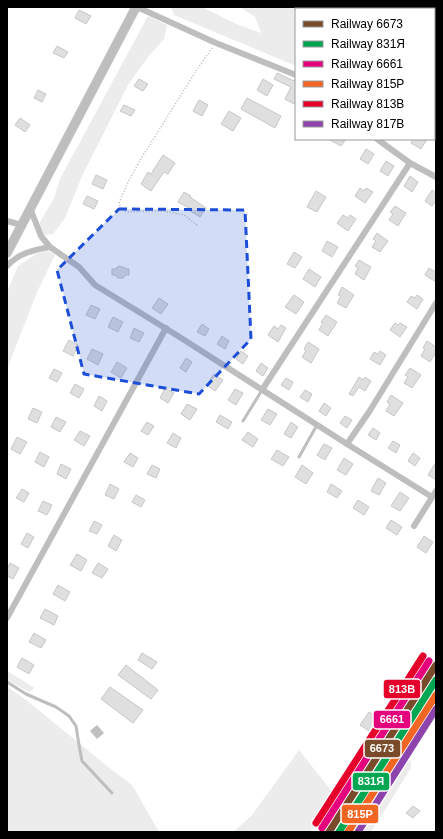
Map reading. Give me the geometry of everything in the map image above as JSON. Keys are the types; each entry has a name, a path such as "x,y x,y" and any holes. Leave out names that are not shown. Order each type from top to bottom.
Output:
{"main road":[{"path":"7,253 137,7"}],"street":[{"path":"137,7 216,43 295,75"},
{"path":"378,140 410,163 436,177"},
{"path":"262,390 410,163"},
{"path":"30,208 41,236 50,247 79,267 95,284 347,444 434,494 414,526"},
{"path":"7,221 22,225"},
{"path":"7,266 10,262 32,250 50,247"},
{"path":"347,444 369,412 436,303"},
{"path":"7,618 166,328"}],"lane":[{"path":"243,421 262,390"},
{"path":"299,457 317,425"},
{"path":"7,682 26,694 56,707 69,716 76,726 78,745 82,761 112,793"}],"path":[{"path":"197,225 184,215 163,211 127,212 121,210 120,203 128,182 139,162 196,71 216,43"}],"highlighted area":[{"path":"119,209 245,210 251,339 199,394 84,374 57,270"}],"shaded area":[{"path":"171,7 204,8 236,24 261,33 255,17 240,7 391,7 295,8 295,66 174,15"},
{"path":"148,16 167,25 164,39 148,57 128,85 82,176 65,218 53,234 44,235 39,228 40,222 54,198 60,179"},
{"path":"46,251 55,255 37,292 7,369 7,292 18,266 36,254"},
{"path":"7,671 35,688 29,692 7,680"},
{"path":"7,687 25,699 132,785 159,832 7,832"},
{"path":"97,725 104,733 97,739 90,731"},
{"path":"410,745 411,768 371,832 350,832 394,763"},
{"path":"299,750 334,794 310,832 233,832 252,815"}],"building":[{"path":"79,10 91,16 86,24 75,18"},
{"path":"57,46 68,52 64,58 53,53"},
{"path":"277,73 294,81 295,79 294,104 285,99 291,87 274,79"},
{"path":"139,79 148,84 143,91 134,86"},
{"path":"263,79 273,85 267,96 257,90"},
{"path":"38,90 46,94 42,102 34,98"},
{"path":"247,98 281,116 275,128 241,109"},
{"path":"199,100 208,105 202,116 193,111"},
{"path":"124,105 135,110 131,116 120,111"},
{"path":"229,111 241,118 233,131 221,124"},
{"path":"20,118 30,125 25,132 15,125"},
{"path":"330,140 345,140 341,146"},
{"path":"412,140 426,140 421,149 411,143"},
{"path":"366,149 374,154 368,164 360,159"},
{"path":"163,155 175,163 168,174 164,172 151,191 141,184 148,172 151,174"},
{"path":"386,161 394,166 388,176 380,171"},
{"path":"96,175 107,180 103,189 92,184"},
{"path":"410,176 418,182 412,192 404,186"},
{"path":"360,188 364,191 366,188 373,192 365,203 355,196"},
{"path":"432,190 436,193 436,200 432,206 425,201"},
{"path":"316,191 326,197 317,212 307,207"},
{"path":"184,192 206,208 200,217 190,211 191,209 178,202"},
{"path":"87,196 98,201 94,209 83,204"},
{"path":"395,206 406,213 398,226 389,220 393,214 390,212"},
{"path":"343,215 348,218 350,215 356,219 348,231 337,223"},
{"path":"377,233 388,241 380,252 372,247 376,241 373,239"},
{"path":"327,241 338,247 332,257 322,251"},
{"path":"294,252 302,257 295,268 287,264"},
{"path":"359,260 371,267 364,280 355,274 358,268 355,266"},
{"path":"119,266 129,269 129,275 126,275 123,278 118,278 115,275 112,275 112,269 116,269"},
{"path":"429,268 436,272 436,282 425,275"},
{"path":"309,269 321,277 315,287 303,279"},
{"path":"342,287 354,295 346,308 337,303 341,296 338,295"},
{"path":"294,295 304,302 296,314 285,307"},
{"path":"417,295 423,299 417,309 407,302 411,296 415,298"},
{"path":"159,298 168,304 161,314 152,308"},
{"path":"91,305 100,309 95,319 86,315"},
{"path":"326,315 337,322 328,336 319,330 323,323 321,322"},
{"path":"113,317 123,322 118,332 108,327"},
{"path":"395,323 398,325 400,323 407,327 400,337 390,330"},
{"path":"202,324 209,329 205,336 197,332"},
{"path":"281,325 286,328 278,342 268,335 274,326 278,329"},
{"path":"134,328 144,333 139,342 130,338"},
{"path":"222,336 229,341 225,349 217,344"},
{"path":"69,340 78,345 73,356 63,351"},
{"path":"427,341 436,347 436,352 430,362 421,356"},
{"path":"308,342 319,349 311,363 302,357 306,351 304,349"},
{"path":"92,349 103,354 98,365 87,359"},
{"path":"241,351 248,356 243,364 236,359"},
{"path":"380,351 386,355 380,365 370,359 374,352 378,354"},
{"path":"186,358 192,362 186,372 180,368"},
{"path":"117,362 127,368 121,378 111,372"},
{"path":"261,363 268,368 263,376 256,371"},
{"path":"410,368 421,375 412,388 404,383 408,377 405,375"},
{"path":"54,369 62,373 57,382 49,378"},
{"path":"214,374 223,380 215,391 207,385"},
{"path":"359,377 363,380 365,377 371,381 365,391 359,387 353,396 349,394"},
{"path":"286,378 293,382 289,390 281,385"},
{"path":"75,384 84,389 79,398 70,393"},
{"path":"165,388 174,393 168,403 160,398"},
{"path":"235,389 243,393 236,405 228,400"},
{"path":"305,390 312,394 308,402 300,397"},
{"path":"391,395 403,403 394,416 386,411 390,404 387,402"},
{"path":"99,396 107,401 102,411 94,406"},
{"path":"324,403 331,408 326,416 319,411"},
{"path":"187,404 197,409 190,420 181,414"},
{"path":"33,408 42,412 37,423 28,419"},
{"path":"268,409 277,414 270,425 261,420"},
{"path":"220,415 232,422 228,429 216,422"},
{"path":"345,416 352,420 347,428 340,423"},
{"path":"56,417 66,422 60,432 51,427"},
{"path":"147,422 154,426 148,435 141,431"},
{"path":"291,422 298,427 291,438 284,434"},
{"path":"373,428 380,433 376,440 368,435"},
{"path":"80,431 90,436 84,446 74,440"},
{"path":"248,432 258,439 253,447 242,440"},
{"path":"173,433 181,438 176,448 167,443"},
{"path":"17,437 27,442 20,454 11,449"},
{"path":"393,441 400,445 396,453 388,448"},
{"path":"324,444 332,448 325,460 317,455"},
{"path":"277,450 289,457 283,466 271,459"},
{"path":"40,452 49,457 44,467 35,462"},
{"path":"130,453 138,458 133,467 124,462"},
{"path":"413,453 420,458 415,466 408,461"},
{"path":"344,458 353,464 346,475 337,470"},
{"path":"436,462 436,480 428,475"},
{"path":"61,464 71,469 66,479 57,474"},
{"path":"152,465 160,469 156,478 147,474"},
{"path":"302,465 313,473 306,484 295,477"},
{"path":"378,478 386,483 379,495 371,491"},
{"path":"110,484 119,489 114,499 105,495"},
{"path":"331,484 342,491 337,498 327,492"},
{"path":"22,489 29,493 24,502 16,498"},
{"path":"400,492 409,498 400,511 391,506"},
{"path":"136,495 145,500 141,507 132,502"},
{"path":"358,500 369,507 364,515 353,508"},
{"path":"43,501 52,505 47,515 38,511"},
{"path":"391,520 402,527 397,535 386,528"},
{"path":"94,521 102,525 97,534 89,531"},
{"path":"27,533 34,537 28,548 21,544"},
{"path":"114,535 122,540 116,551 108,546"},
{"path":"424,536 433,542 426,553 417,547"},
{"path":"77,554 87,560 81,571 70,565"},
{"path":"10,563 19,568 13,579 7,576 7,569"},
{"path":"98,563 108,569 102,578 92,573"},
{"path":"58,585 70,592 65,601 53,594"},
{"path":"45,609 58,616 54,625 40,618"},
{"path":"34,633 46,640 41,648 29,642"},
{"path":"142,653 157,662 152,669 138,660"},
{"path":"22,658 34,665 29,674 17,667"},
{"path":"126,665 158,690 151,699 118,675"},
{"path":"110,687 143,710 133,723 101,699"},
{"path":"369,712 381,720 372,733 360,725"},
{"path":"413,806 420,811 413,818 406,813"}],"rail line":[{"name":"813В","path":"316,823 423,656"},
{"name":"6661","path":"322,828 429,661"},
{"name":"6673","path":"329,832 436,665"},
{"name":"831Я","path":"339,832 436,680"},
{"name":"815Р","path":"348,832 436,695"},
{"name":"817В","path":"358,832 436,709"}]}
